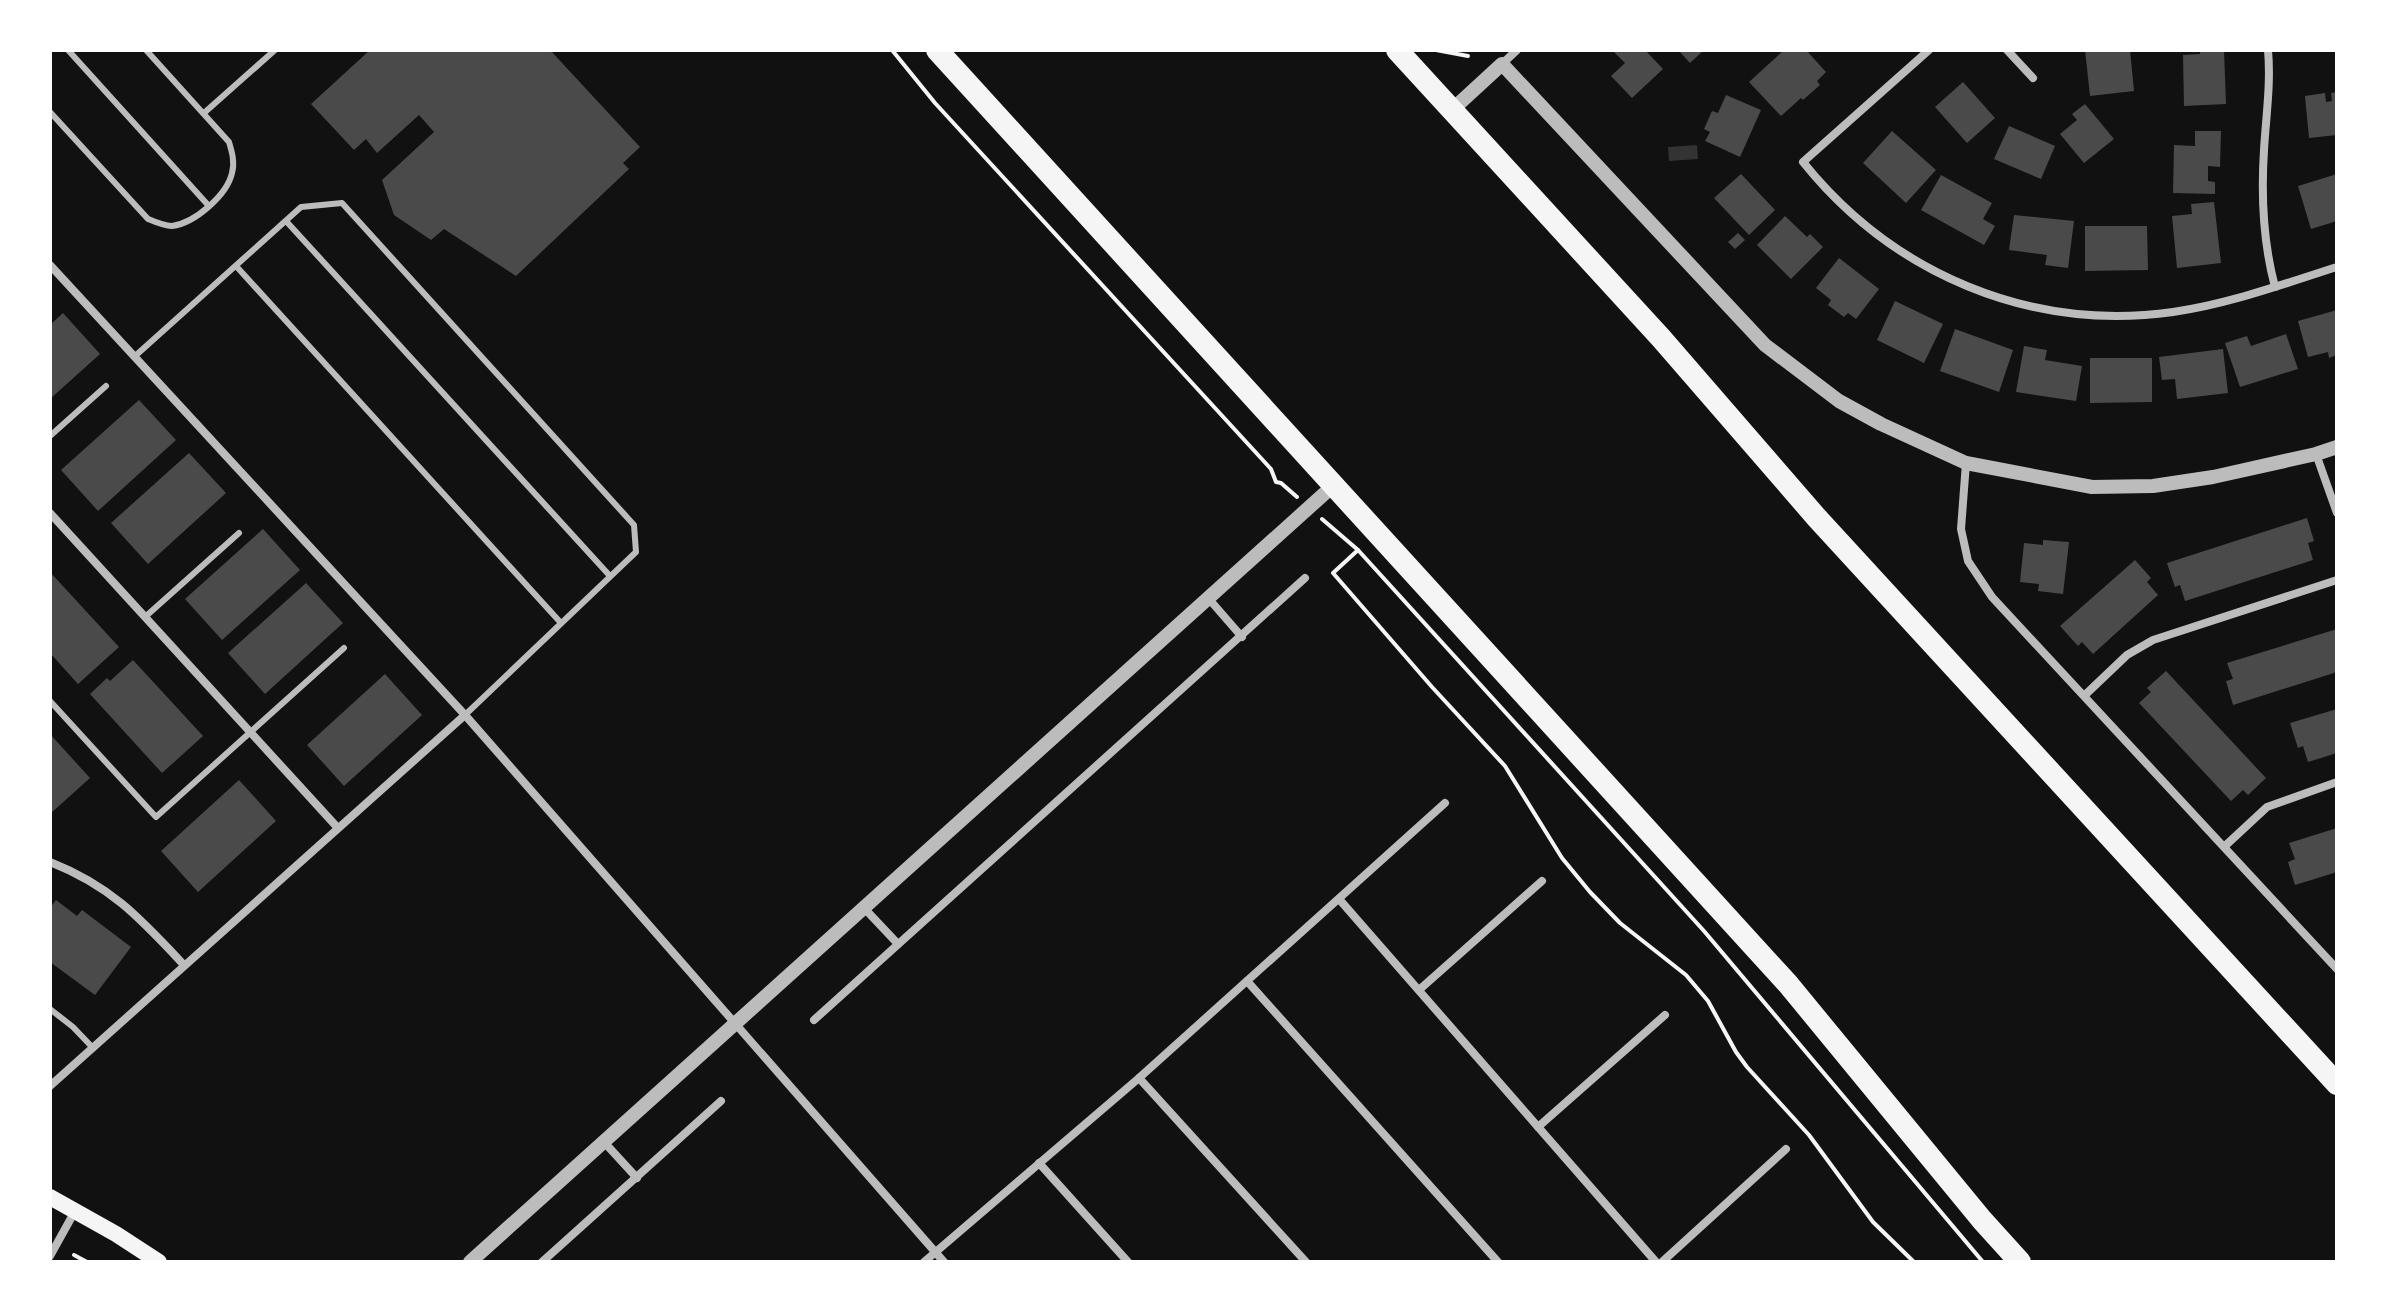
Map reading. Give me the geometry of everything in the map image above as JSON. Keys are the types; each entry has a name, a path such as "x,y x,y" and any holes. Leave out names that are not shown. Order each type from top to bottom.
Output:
{"highway":[{"path":"937,50 1788,984 2020,1262"},
{"path":"1397,50 1661,338 1817,518 2337,1084"}],"main road":[{"path":"50,1197 159,1262"}],"street":[{"path":"1452,110 1517,50"},
{"path":"1929,50 1803,162 1844,208 1915,262 1978,291 2014,302 2090,315 2173,312 2214,304 2337,267"},
{"path":"2007,50 2033,78"},
{"path":"2268,50 2270,81 2263,154 2264,233 2275,287"},
{"path":"1502,64 1765,345 1839,401 1966,463 2092,487 2153,486 2213,477 2337,447"},
{"path":"50,265 465,715 944,1262"},
{"path":"2316,454 2337,513"},
{"path":"1966,463 1961,529 1968,561 1992,597 2337,969"},
{"path":"470,1262 1334,485"},
{"path":"50,513 337,827"},
{"path":"814,1020 1305,578"},
{"path":"2085,695 2127,655 2153,640 2337,580"},
{"path":"1209,599 1242,637"},
{"path":"50,1086 465,715"},
{"path":"2225,846 2267,807 2337,782"},
{"path":"924,1262 1139,1078 1445,803"},
{"path":"50,862 75,872 118,898 184,965"},
{"path":"1419,990 1542,881"},
{"path":"1339,899 1656,1262"},
{"path":"865,909 898,944"},
{"path":"1247,981 1498,1262"},
{"path":"1538,1127 1665,1015"},
{"path":"1139,1078 1306,1262"},
{"path":"542,1262 721,1101"},
{"path":"604,1142 637,1178"},
{"path":"1662,1262 1786,1149"},
{"path":"1039,1163 1128,1262"},
{"path":"50,1256 75,1210"}],"lane":[{"path":"68,50 208,205"},
{"path":"50,112 148,219 170,226 194,218 227,188 234,165 229,142 146,50"},
{"path":"204,113 275,50"},
{"path":"134,357 301,207 342,203 634,525 636,552 465,715"},
{"path":"286,221 610,576"},
{"path":"236,266 561,623"},
{"path":"50,436 106,386"},
{"path":"145,617 239,533"},
{"path":"50,701 156,817 344,648"},
{"path":"50,1009 93,1048"}],"path":[{"path":"892,50 935,103 1271,469 1276,482 1281,483"},
{"path":"1436,50 1468,56"},
{"path":"1346,539 1704,931 1983,1262"},
{"path":"1358,550 1333,573 1505,766 1562,858 1590,892 1620,923 1686,975 1747,1067 1809,1135 1873,1222 1914,1262"},
{"path":"74,1255 87,1262"}],"shaded area":[{"path":"1697,145 1698,159 1669,161 1668,147"}],"building":[{"path":"370,50 550,50 640,147 623,163 629,169 516,276 444,229 431,240 394,215 382,180 434,132 419,115 377,153 366,139 354,150 311,104"},
{"path":"1645,50 1663,69 1632,98 1611,76 1625,63 1614,52"},
{"path":"1678,50 1704,50 1690,63"},
{"path":"1784,50 1806,50 1826,72 1817,81 1820,85 1781,116 1749,82"},
{"path":"2085,50 2130,50 2134,91 2090,96"},
{"path":"2200,50 2224,50 2226,104 2184,106 2183,55 2200,54"},
{"path":"1963,82 1995,118 1967,143 1935,107"},
{"path":"2337,92 2337,135 2309,138 2305,96 2325,93 2326,102 2332,101 2331,93"},
{"path":"1726,95 1761,110 1740,157 1705,141 1710,132 1704,129 1712,111 1718,113"},
{"path":"2085,104 2114,139 2084,163 2060,134 2077,120 2072,114"},
{"path":"2009,126 2055,146 2041,179 1994,159"},
{"path":"1892,131 1936,170 1906,203 1863,163"},
{"path":"2195,131 2221,131 2220,167 2208,166 2208,181 2215,182 2215,194 2173,193 2174,145 2195,146"},
{"path":"1741,174 1775,210 1749,235 1714,198"},
{"path":"2337,174 2337,221 2311,229 2298,186"},
{"path":"1941,175 1992,203 1983,219 1995,226 1984,245 1921,210"},
{"path":"2214,202 2221,263 2177,268 2172,216 2192,214 2191,204"},
{"path":"2014,215 2074,221 2068,268 2045,265 2047,255 2009,250"},
{"path":"1785,216 1823,247 1791,279 1757,245"},
{"path":"2085,226 2147,226 2148,270 2085,271"},
{"path":"1738,233 1745,240 1735,249 1728,242"},
{"path":"1839,258 1879,289 1856,319 1848,313 1844,317 1828,305 1831,300 1816,288"},
{"path":"1895,301 1943,324 1924,363 1877,340"},
{"path":"2337,310 2337,355 2329,358 2328,352 2308,357 2298,321"},
{"path":"63,313 100,354 50,399 50,325"},
{"path":"1955,329 2013,350 1999,392 1940,371"},
{"path":"2286,334 2298,369 2240,387 2225,343 2247,336 2251,346"},
{"path":"2024,346 2047,350 2045,360 2082,366 2076,401 2016,392"},
{"path":"2223,349 2228,393 2177,399 2175,379 2162,380 2159,357"},
{"path":"2090,358 2152,358 2152,402 2090,403"},
{"path":"139,400 176,440 98,511 61,470"},
{"path":"189,453 226,493 148,564 111,523"},
{"path":"2307,518 2314,541 2308,543 2313,560 2185,601 2180,585 2175,587 2167,563"},
{"path":"263,529 300,570 222,640 185,599"},
{"path":"2043,540 2069,542 2063,594 2038,591 2039,584 2020,582 2024,543 2043,545"},
{"path":"2135,560 2151,578 2147,582 2158,595 2093,654 2082,642 2078,646 2060,626"},
{"path":"50,572 119,647 78,684 50,653"},
{"path":"306,583 343,623 265,694 228,653"},
{"path":"2337,629 2337,672 2233,705 2226,681 2233,679 2227,663"},
{"path":"133,660 203,736 162,773 90,694"},
{"path":"2166,671 2266,778 2248,795 2243,790 2231,801 2139,703 2151,692 2147,688"},
{"path":"385,674 422,715 344,786 307,745"},
{"path":"2337,709 2337,753 2308,762 2303,746 2298,748 2290,723"},
{"path":"50,734 90,778 50,814"},
{"path":"239,780 276,821 198,892 161,851"},
{"path":"2337,828 2337,872 2295,885 2288,862 2295,859 2289,843"},
{"path":"56,900 77,916 82,910 131,947 95,995 50,962 50,908"}]}
